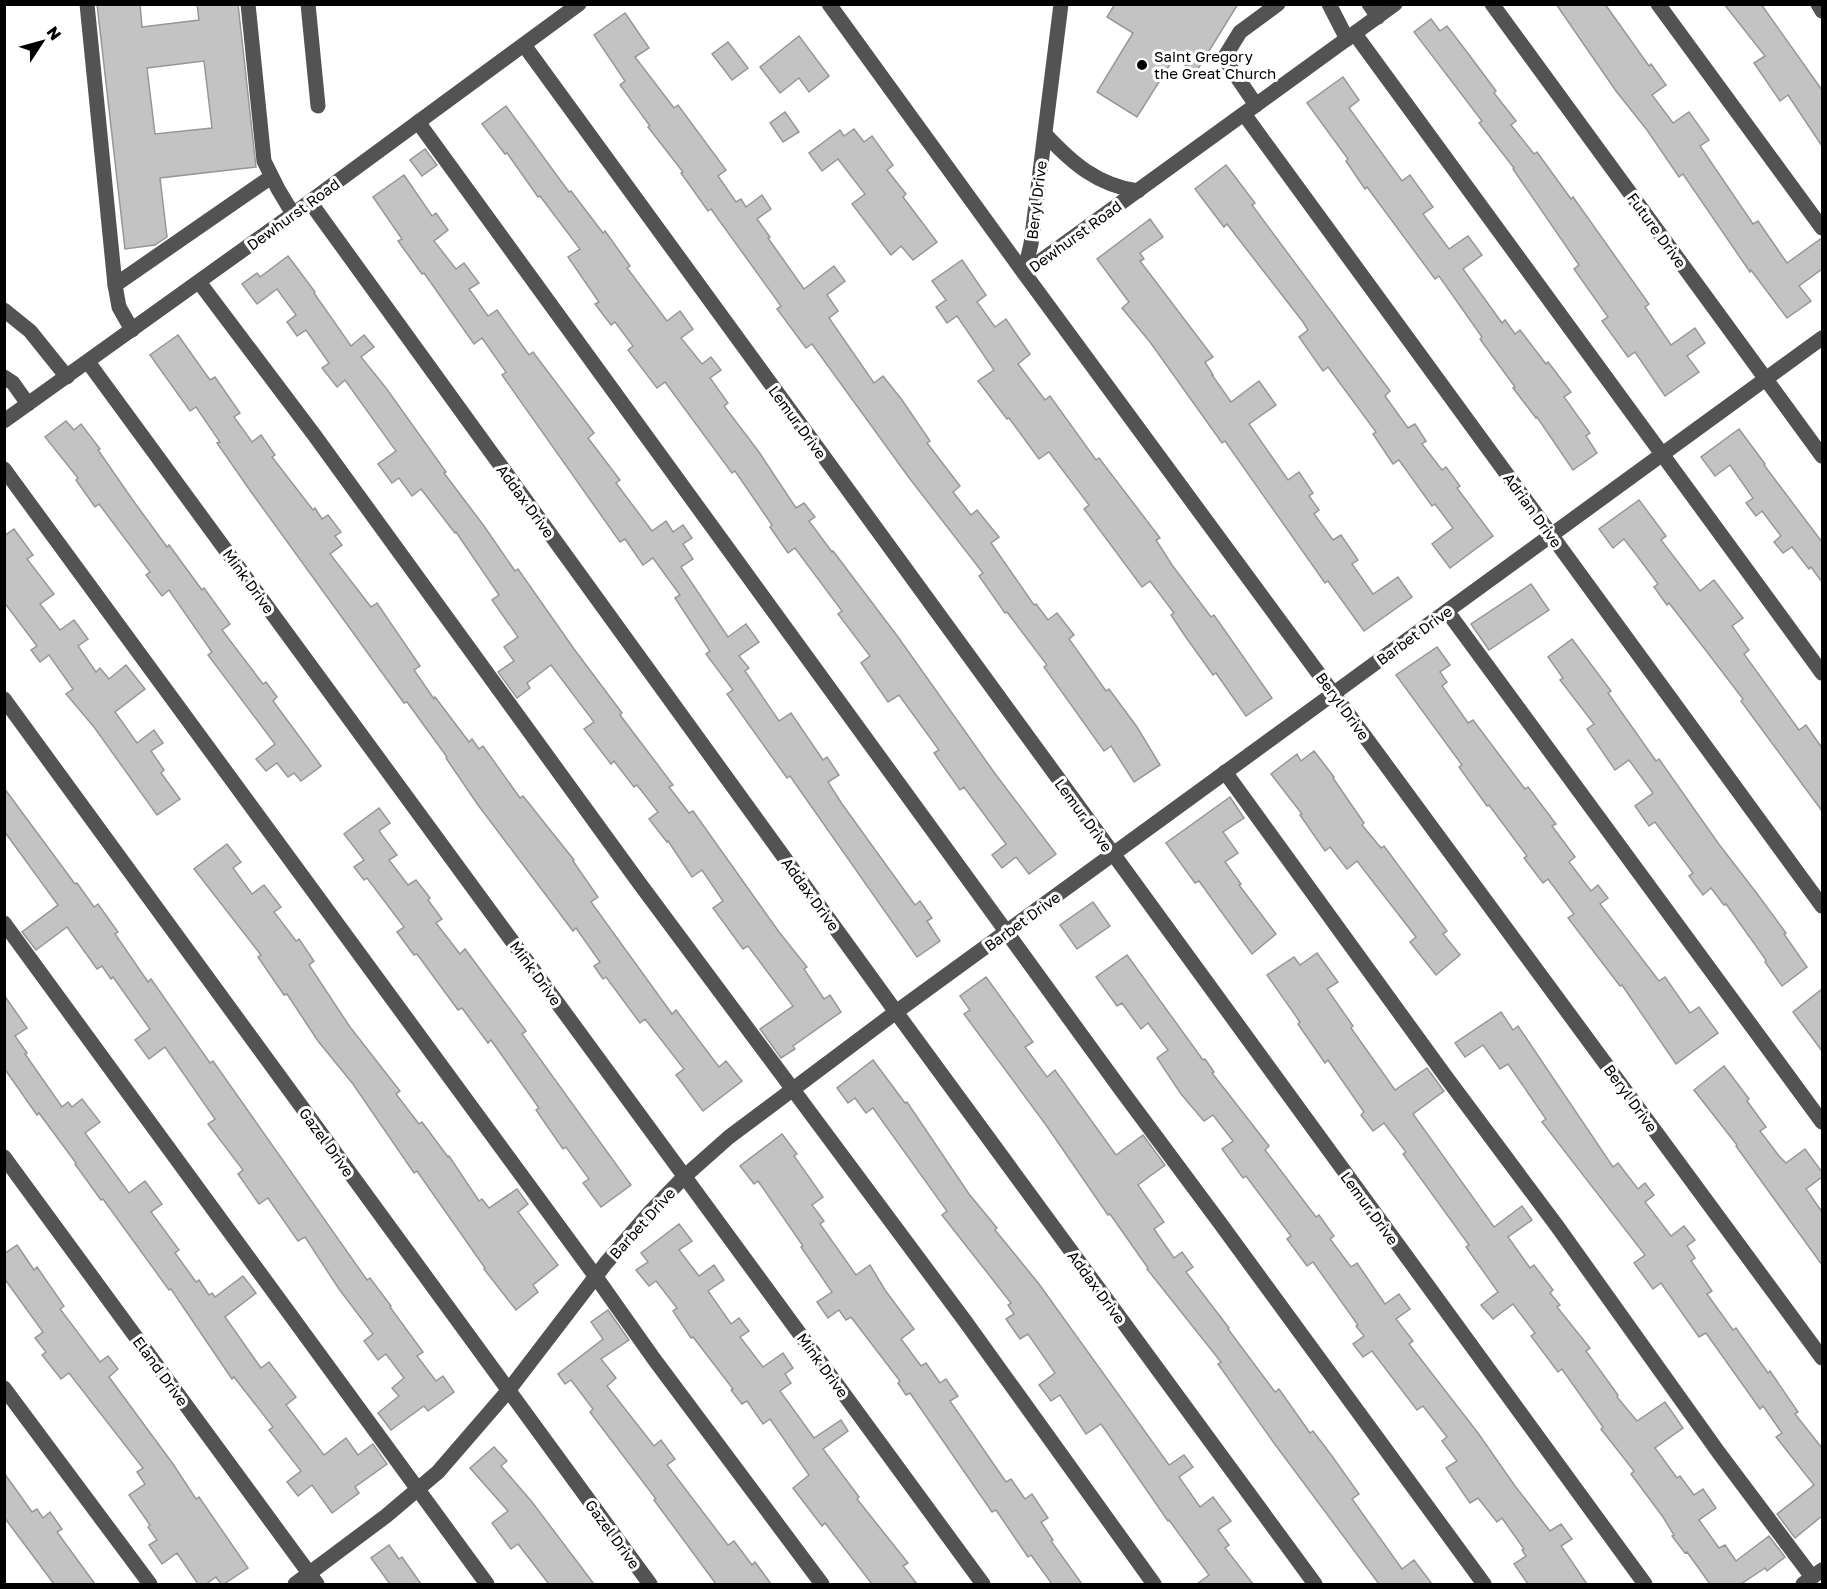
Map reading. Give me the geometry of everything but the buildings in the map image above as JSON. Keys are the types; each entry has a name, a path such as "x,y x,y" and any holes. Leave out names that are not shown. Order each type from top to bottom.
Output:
{"street":[{"path":"87,4 115,285 119,307 132,330"},
{"path":"248,4 264,161 293,214"},
{"path":"308,4 318,106"},
{"name":"Dewhurst Road","path":"4,421 524,45 559,11 579,4"},
{"name":"Dewhurst Road","path":"829,4 1024,273 1351,37 1373,11 1395,4"},
{"name":"Beryl Drive","path":"1061,4 1031,244 1024,273 1822,1358"},
{"name":"Adrian Drive","path":"1278,4 1240,32 1224,58 1250,110 1551,535 1822,906"},
{"path":"1329,4 1351,37 1663,453 1822,673"},
{"name":"Future Drive","path":"1492,4 1822,456"},
{"path":"1658,4 1822,228"},
{"path":"1818,4 1822,11"},
{"name":"Lemur Drive","path":"524,45 1645,1584"},
{"path":"418,122 1484,1584"},
{"path":"1045,134 1079,167 1123,189 1138,191"},
{"path":"115,285 271,177"},
{"name":"Addax Drive","path":"309,202 896,1012 1315,1584"},
{"path":"199,282 315,436 640,884 965,1321 1154,1584"},
{"path":"4,310 30,331 67,377"},
{"name":"Barbet Drive","path":"295,1584 313,1579 438,1472 508,1391 596,1277 650,1212 685,1176 729,1137 896,1012 1822,338"},
{"name":"Mink Drive","path":"88,362 983,1584"},
{"path":"4,377 13,383 28,404"},
{"path":"4,469 654,1359 822,1584"},
{"path":"1447,611 1822,1122"},
{"name":"Gazel Drive","path":"4,699 650,1584"},
{"path":"1226,772 1564,1235 1719,1453 1813,1577"},
{"path":"4,923 487,1584"},
{"name":"Eland Drive","path":"4,1156 313,1579"},
{"path":"4,1388 150,1584"}],"place":[{"name":"Saint Gregory the Great Church","path":"1142,65"}]}
